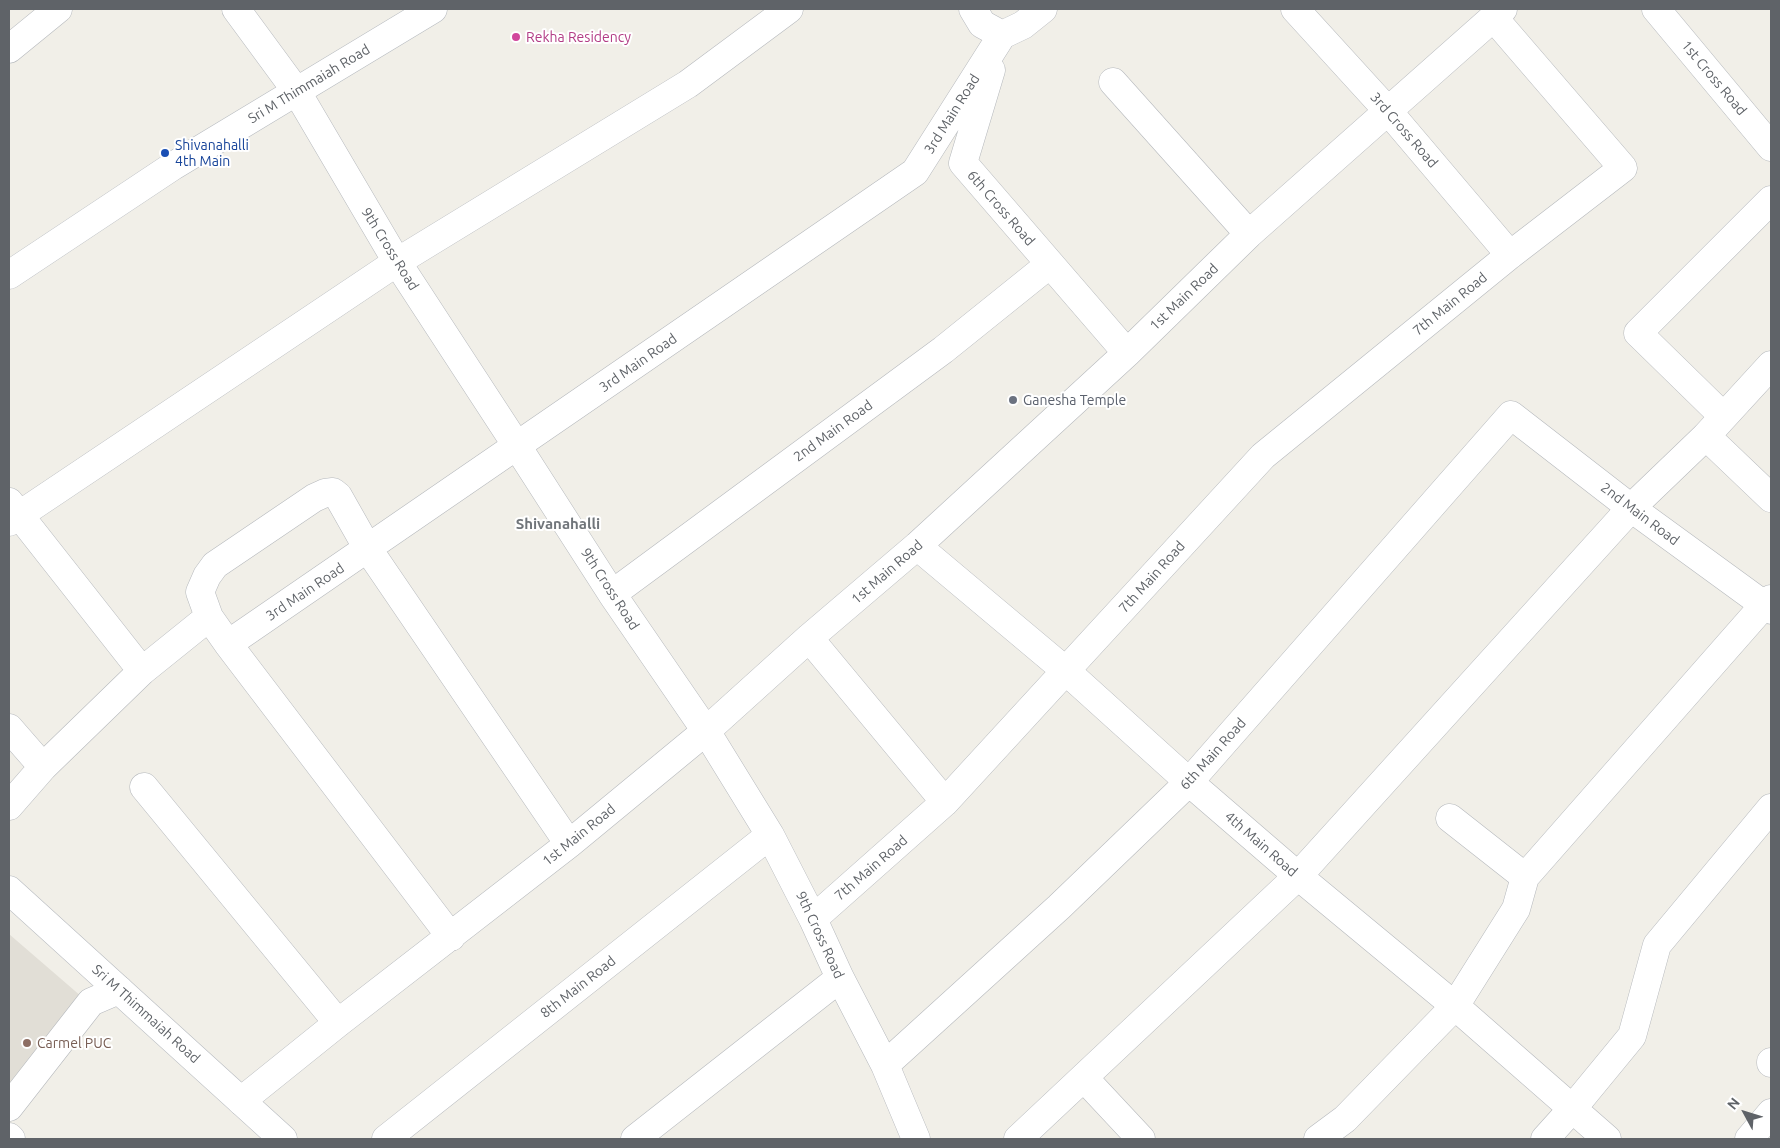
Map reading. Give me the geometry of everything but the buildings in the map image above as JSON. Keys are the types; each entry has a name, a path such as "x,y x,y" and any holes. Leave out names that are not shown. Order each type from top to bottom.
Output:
{"street":[{"path":"9,49 58,9"},
{"name":"9th Cross Road","path":"236,9 297,92 397,262 612,594 706,731 770,835 885,1065 916,1139"},
{"name":"Sri M Thimmaiah Road","path":"9,275 173,166 433,9"},
{"path":"142,671 12,513 397,262 688,84 789,9"},
{"path":"973,9 982,24 1002,35 1023,25 1044,9"},
{"name":"3rd Cross Road","path":"1295,9 1388,111 1510,255"},
{"name":"1st Cross Road","path":"1656,9 1771,147"},
{"name":"1st Main Road","path":"242,1101 338,1023 569,844 706,731 809,638 917,546 1127,353 1249,234 1498,13"},
{"name":"7th Main Road","path":"813,919 945,802 1263,456 1510,255 1623,168 1498,13"},
{"name":"6th Cross Road","path":"1002,35 963,163 1127,353"},
{"name":"3rd Main Road","path":"228,644 915,172 1002,35"},
{"path":"1113,82 1249,234"},
{"path":"1771,200 1638,333 1715,426 1771,498"},
{"name":"2nd Main Road","path":"612,594 943,350 1050,264"},
{"path":"1018,1139 1298,876 1631,508 1715,426 1771,365"},
{"name":"2nd Main Road","path":"1511,415 1631,508 1769,605"},
{"name":"6th Main Road","path":"885,1065 1059,907 1189,782 1511,415"},
{"path":"451,937 209,617 200,592 207,576 215,565 314,498 333,492 338,496 368,549 569,844"},
{"name":"4th Main Road","path":"917,546 1066,670 1189,782 1298,876 1456,1006 1607,1139"},
{"path":"1318,1139 1345,1119 1456,1006 1516,909 1525,877 1769,605"},
{"path":"9,806 43,767 142,671 209,617"},
{"path":"809,638 945,802"},
{"path":"9,728 43,767"},
{"path":"144,787 338,1023"},
{"path":"1545,1139 1632,1036 1657,945 1771,808"},
{"path":"1450,818 1525,877"},
{"name":"8th Main Road","path":"386,1139 770,835"},
{"name":"Sri M Thimmaiah Road","path":"9,890 283,1139"},
{"path":"635,1139 840,978"},
{"path":"9,1107 91,1002 119,990"},
{"path":"1084,1078 1141,1139"},
{"path":"1749,1139 1771,1114"}],"shaded area":[{"name":"Carmel PUC","path":"9,934 82,997 9,1090"}],"place":[{"name":"Rekha Residency","path":"516,37"},
{"name":"Shivanahalli 4th Main","path":"165,153"},
{"name":"Ganesha Temple","path":"1013,400"},
{"name":"Carmel PUC","path":"27,1043"}],"district":[{"name":"Shivanahalli","path":"558,524"}]}
